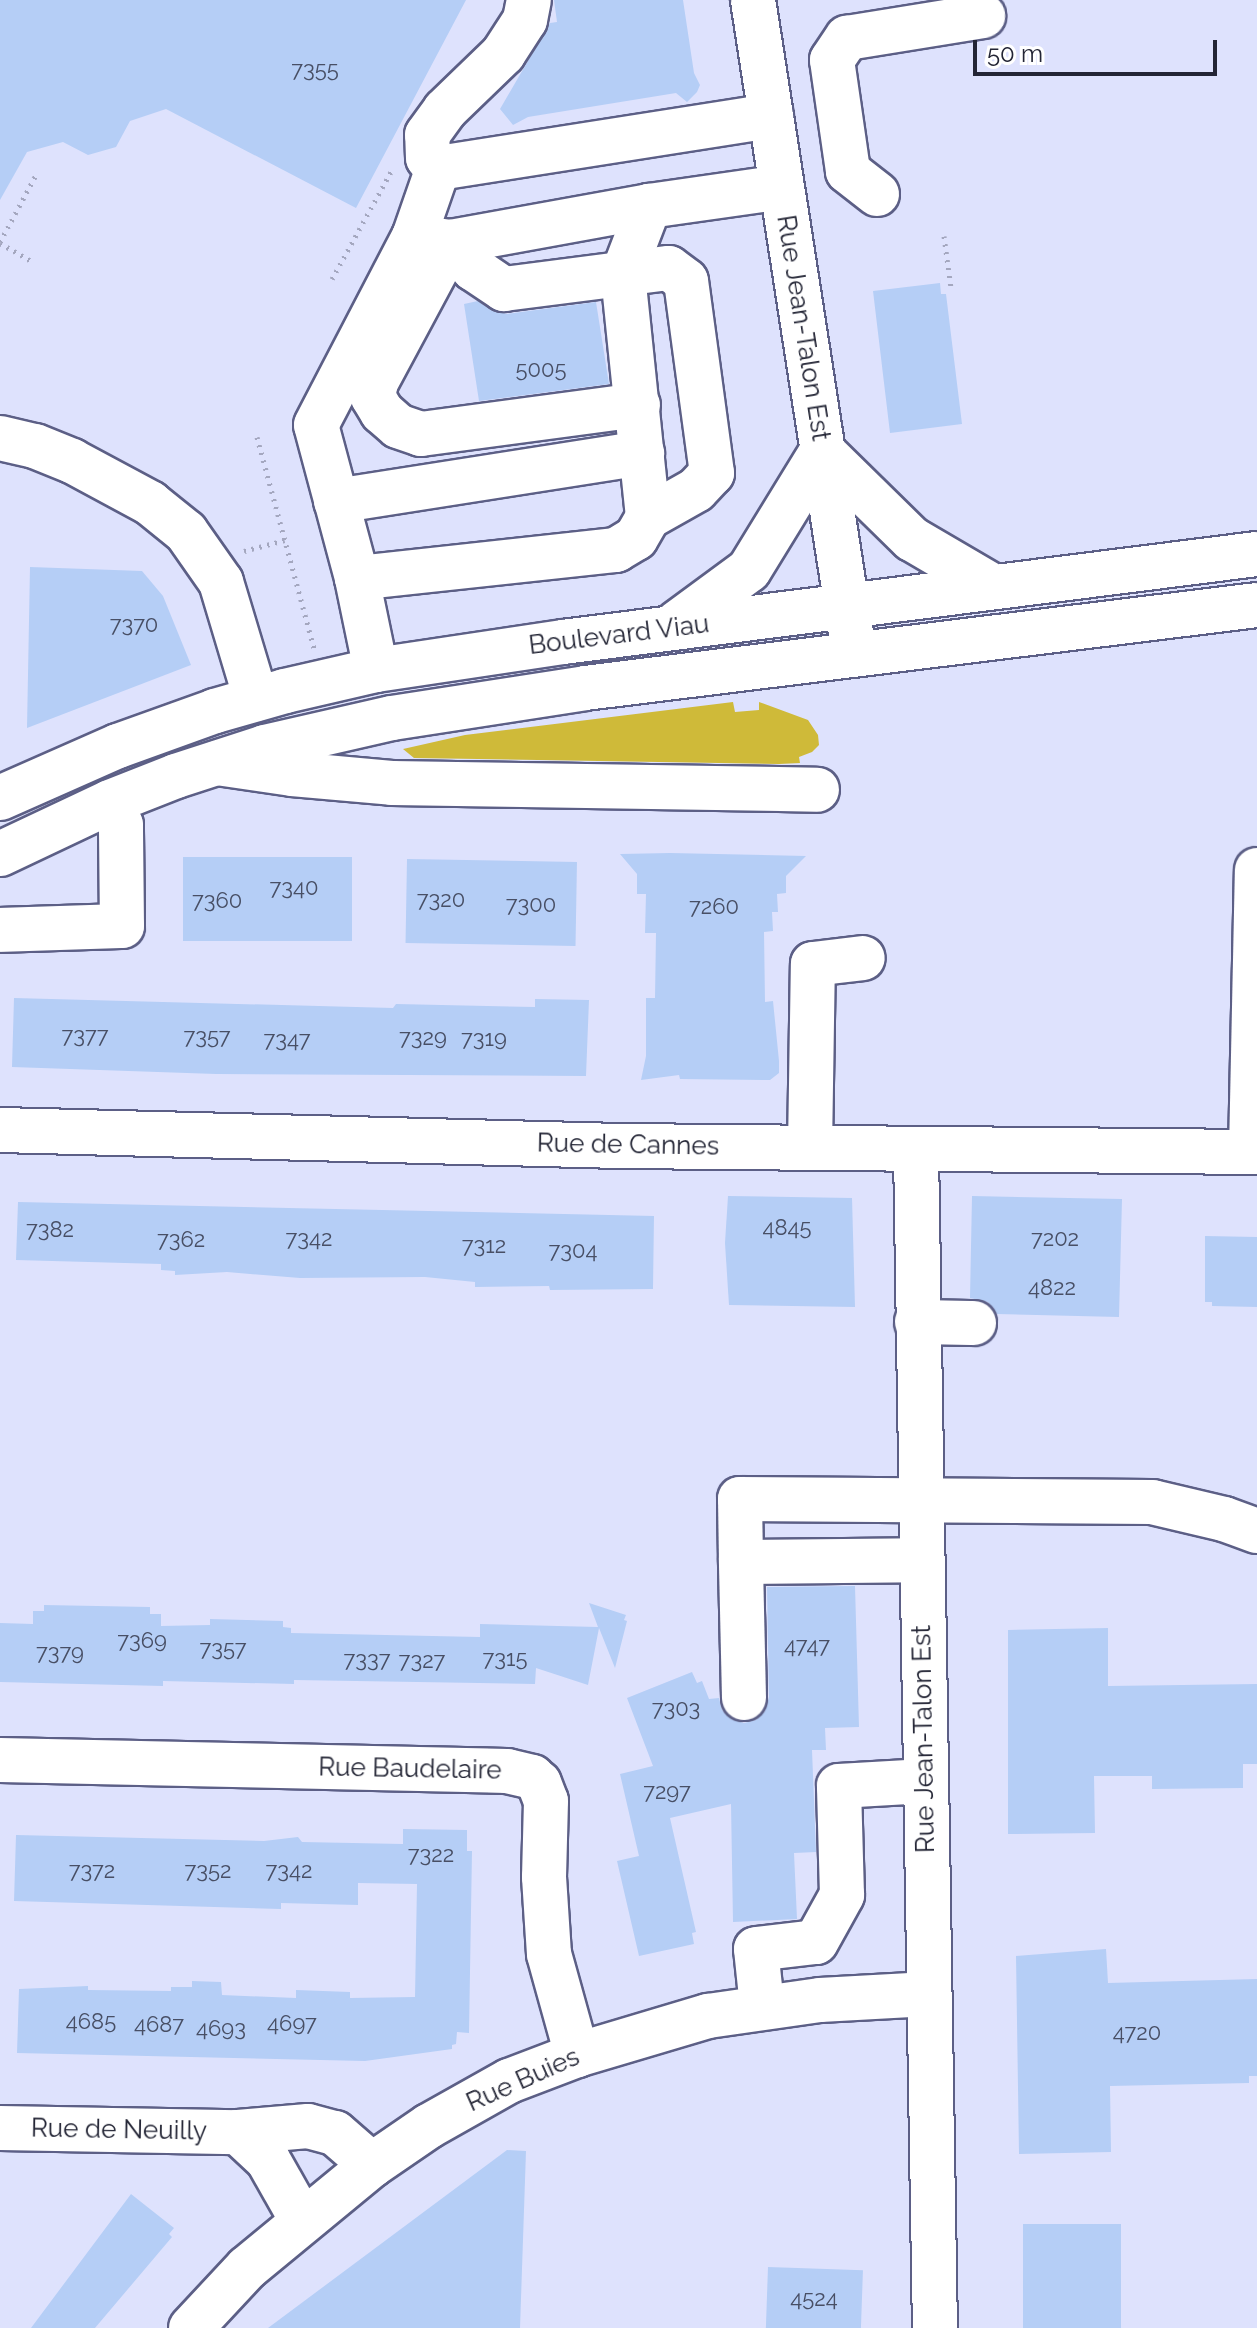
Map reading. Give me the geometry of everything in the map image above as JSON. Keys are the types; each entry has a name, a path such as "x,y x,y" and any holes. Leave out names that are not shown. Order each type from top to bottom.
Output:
{"main road":[{"path":"419,162 428,158 427,135 445,110 503,54 525,20 529,0"},
{"name":"Rue Jean-Talon Est","path":"753,0 854,655"},
{"path":"877,194 848,171 832,60 847,38 983,16"},
{"path":"419,162 771,116"},
{"path":"419,162 432,240 376,382 373,397 382,412 398,426 421,434 638,405"},
{"path":"376,670 357,578 316,425 432,240 782,187"},
{"path":"648,517 623,274 649,206"},
{"path":"357,578 616,550 636,538 648,517 696,490 712,473 686,281 669,268 504,289 432,240"},
{"path":"0,438 35,446 72,461 150,503 186,532 221,582 256,699"},
{"path":"669,629 724,592 749,570 822,451 912,539 994,587"},
{"path":"336,501 642,453"},
{"name":"Boulevard Viau","path":"0,798 118,746 256,699 376,670 846,605 1257,554"},
{"name":"Boulevard Viau","path":"0,854 110,802 217,763 265,747 401,716 531,696 1257,605"},
{"path":"392,783 374,768 370,741 384,725 401,716"},
{"name":"Boulevard Viau","path":"217,763 292,774 392,783 817,790"},
{"path":"0,930 122,926 121,825 110,802"},
{"path":"1254,1152 1257,870"},
{"path":"810,1148 813,964 863,958"},
{"name":"Rue de Cannes","path":"0,1130 916,1150 996,1147 1254,1152"},
{"name":"Rue Jean-Talon Est","path":"916,1150 919,1498 935,2328"},
{"path":"917,1322 974,1323"},
{"path":"744,1698 740,1499 1152,1502 1224,1519 1257,1531"},
{"path":"741,1562 921,1560"},
{"name":"Rue Baudelaire","path":"0,1760 507,1771 532,1777 539,1783 546,1801 545,1891 549,1954 577,2055"},
{"path":"820,2000 816,1942 842,1895 839,1786 925,1781"},
{"path":"762,2006 756,1949 816,1942"},
{"name":"Rue Buies","path":"191,2328 247,2268 302,2220 372,2165 477,2097 577,2055 664,2026 762,2006 929,1994"},
{"name":"Rue de Neuilly","path":"0,2128 238,2132 308,2126 335,2133 372,2165"},
{"name":"Rue de Neuilly","path":"238,2132 268,2160 302,2220"}],"path":[{"path":"332,279 419,162"},
{"path":"34,263 0,242 37,173"},
{"path":"944,236 951,288"},
{"path":"257,437 316,656"},
{"path":"243,552 285,540"}],"shaded area":[{"path":"733,702 735,712 759,710 759,702 808,720 818,735 819,745 812,752 799,757 800,763 779,764 414,758 403,749 465,735"}],"building":[{"path":"0,0 466,0 356,208 166,109 130,121 116,147 88,155 63,142 27,152 0,200"},
{"path":"554,0 683,0 694,73 700,85 697,92 687,102 676,93 528,117 513,125 500,109 550,23 557,22"},
{"path":"940,283 941,294 946,294 962,424 890,433 873,291"},
{"path":"478,301 491,310 507,314 596,302 609,384 479,401 464,304"},
{"path":"30,567 142,571 163,596 191,665 27,728"},
{"path":"620,854 806,856 786,876 786,893 777,894 778,912 772,912 773,931 764,932 765,1002 773,1001 779,1061 779,1073 770,1080 680,1079 679,1075 641,1080 646,1056 646,998 655,998 656,933 645,933 646,894 637,894 637,874"},
{"path":"183,857 352,857 352,941 183,941"},
{"path":"407,859 577,862 576,946 406,943"},
{"path":"14,998 393,1008 396,1004 535,1007 535,999 589,1000 586,1076 216,1074 12,1067"},
{"path":"728,1196 852,1198 855,1307 729,1305 725,1243"},
{"path":"972,1196 1122,1199 1119,1317 997,1314 988,1302 970,1298"},
{"path":"18,1202 654,1216 653,1289 475,1287 475,1282 425,1277 300,1278 227,1272 175,1275 175,1271 161,1270 161,1264 16,1260"},
{"path":"1205,1236 1257,1237 1257,1307 1212,1306 1212,1302 1205,1302"},
{"path":"855,1586 859,1727 825,1728 826,1750 812,1750 816,1852 794,1853 797,1919 733,1922 731,1804 670,1818 696,1932 692,1933 694,1944 639,1956 617,1861 639,1856 620,1774 653,1766 627,1698 692,1672 697,1683 702,1681 709,1699 719,1698 722,1710 731,1719 744,1723 756,1720 765,1711 769,1697 767,1587"},
{"path":"589,1603 626,1615 624,1620 627,1621 615,1668 599,1628 588,1685 536,1668 535,1684 294,1680 294,1684 163,1681 163,1686 0,1682 0,1623 33,1624 33,1611 44,1611 44,1605 150,1607 150,1614 161,1614 161,1626 210,1625 210,1619 283,1621 283,1627 291,1628 291,1633 480,1637 480,1624 598,1627"},
{"path":"1108,1628 1108,1686 1257,1684 1257,1764 1243,1764 1243,1788 1152,1789 1152,1776 1094,1776 1095,1833 1008,1834 1008,1630"},
{"path":"403,1829 467,1830 467,1851 472,1851 469,2033 457,2032 456,2044 452,2045 452,2049 365,2061 17,2053 19,1989 88,1986 88,1990 171,1991 171,1987 192,1987 192,1981 221,1982 222,1995 296,1998 296,1990 350,1992 350,1998 415,1997 417,1884 358,1883 358,1905 281,1903 281,1909 14,1901 16,1835 264,1841 298,1837 302,1842 403,1844"},
{"path":"1106,1949 1108,1983 1257,1979 1257,2076 1249,2076 1249,2083 1110,2086 1111,2152 1019,2154 1016,1956"},
{"path":"507,2150 526,2151 520,2328 268,2328"},
{"path":"131,2194 174,2228 169,2234 172,2237 95,2328 31,2328"},
{"path":"1023,2224 1121,2224 1121,2328 1023,2328"},
{"path":"768,2267 863,2270 861,2328 766,2328"}]}
